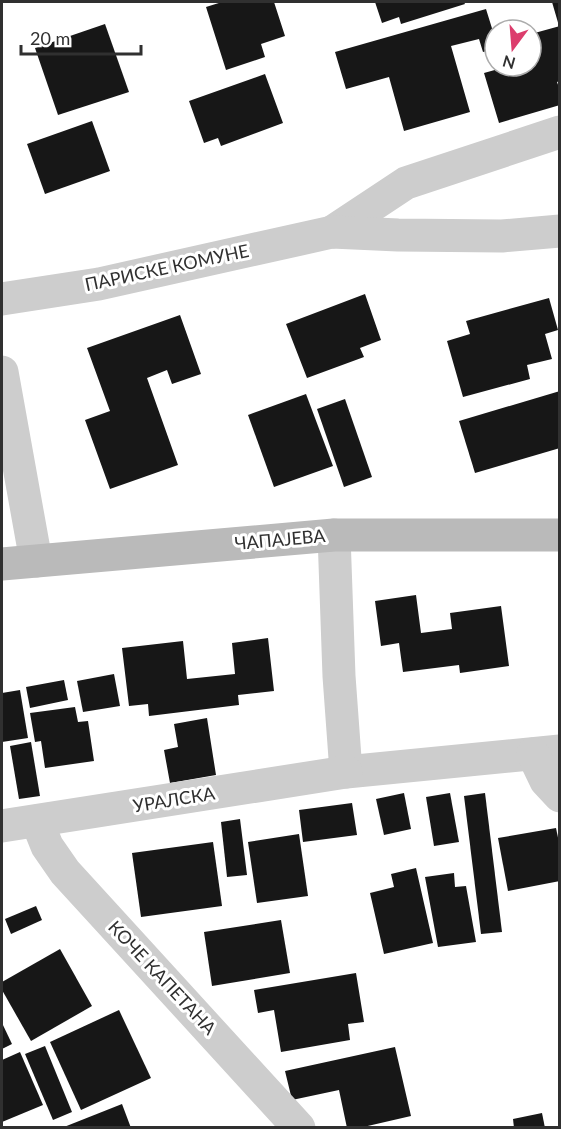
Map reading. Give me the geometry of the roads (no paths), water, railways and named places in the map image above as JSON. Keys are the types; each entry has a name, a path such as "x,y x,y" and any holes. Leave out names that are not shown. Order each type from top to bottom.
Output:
{"street":[{"name":"ПАРИСКЕ КОМУНЕ","path":"332,232 406,183 560,132"},
{"name":"ПАРИСКЕ КОМУНЕ","path":"2,298 99,284 332,232 502,236 560,231"},
{"path":"2,372 36,561"},
{"path":"334,535 339,675 346,772"},
{"name":"ЧАПАЈЕВА","path":"2,564 334,535 560,535"},
{"path":"546,752 546,781 560,796"},
{"name":"УРАЛСКА","path":"2,826 346,772 546,752"},
{"name":"КОЧЕ КАПЕТАНА","path":"38,821 46,846 65,872 299,1128"}]}
